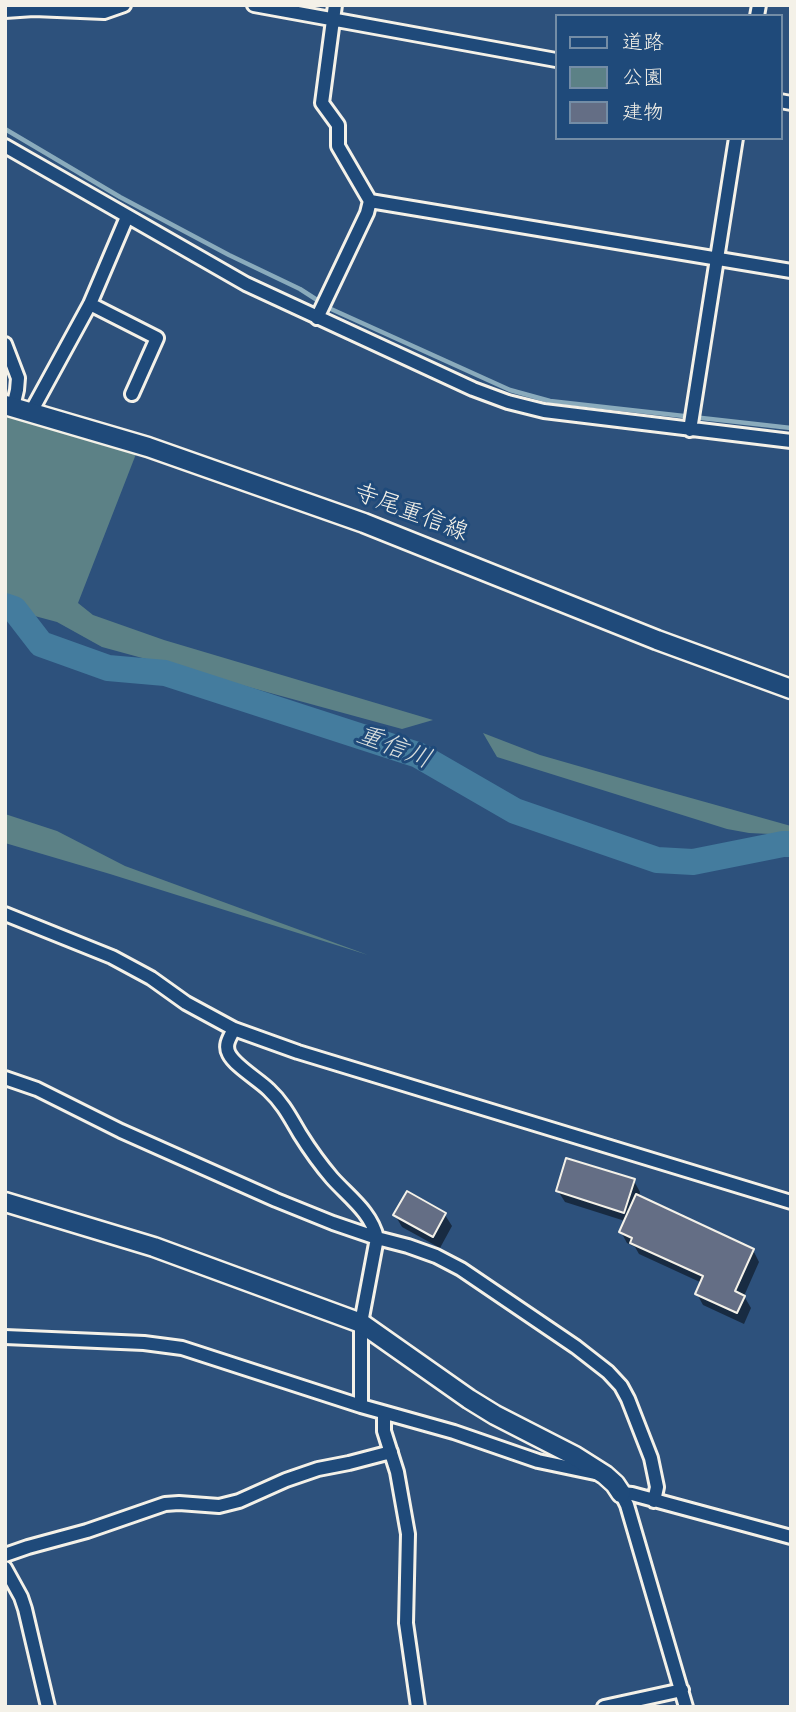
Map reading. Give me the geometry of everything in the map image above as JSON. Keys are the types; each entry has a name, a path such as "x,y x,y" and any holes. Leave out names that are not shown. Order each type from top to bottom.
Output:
{"main road":[{"name":"寺尾重信線","path":"9,406 149,447 365,523 657,640 791,689"},
{"path":"5,1202 154,1247 361,1323 469,1399 605,1475 621,1493"}],"street":[{"path":"5,11 34,9 104,12 124,5"},
{"path":"254,5 554,61"},
{"path":"317,317 367,213 370,201 338,146 338,125 322,103 335,5"},
{"path":"690,430 736,140"},
{"path":"5,146 246,284 473,389 544,411 791,441"},
{"path":"370,201 791,271"},
{"path":"31,412 90,304 127,217"},
{"path":"90,304 157,338 132,394"},
{"path":"5,344 18,378 17,390 9,406"},
{"path":"5,914 112,957 234,1029 298,1052 791,1202"},
{"path":"234,1029 227,1043 228,1053 282,1105 313,1155 369,1216 374,1227 377,1238 361,1323 361,1406"},
{"path":"5,1078 37,1089 121,1131 276,1200 333,1223 408,1245 461,1269 576,1347 621,1386 651,1458 657,1487 654,1501"},
{"path":"5,1337 144,1343 182,1348 361,1406 454,1432 538,1461 605,1475"},
{"path":"384,1413 384,1431 397,1472 408,1534 406,1623 418,1707"},
{"path":"5,1555 165,1504 219,1506 239,1501 318,1469 391,1452"},
{"path":"621,1493 791,1537"},
{"path":"621,1493 627,1505 687,1707"},
{"path":"5,1568 25,1609 48,1707"},
{"path":"604,1707 682,1690"}],"green space":[{"path":"5,412 136,454 78,603 93,615 164,640 433,720 402,729 102,647 57,622 5,608"},
{"path":"483,733 540,755 791,826 791,835 727,829 497,757"},
{"path":"5,814 57,831 125,866 368,955 5,843"}],"building":[{"path":"566,1158 635,1179 624,1213 556,1191"},
{"path":"407,1191 446,1213 433,1237 393,1215"},
{"path":"636,1194 754,1249 735,1291 745,1296 737,1313 695,1294 703,1276 630,1243 632,1238 619,1232"}],"waterway":[{"path":"5,129 120,197 300,289 331,309 510,390 550,401 791,428"},
{"name":"重信川","path":"5,606 14,609 41,644 108,668 165,673 418,755 515,811 657,860 693,862 791,844"}]}
